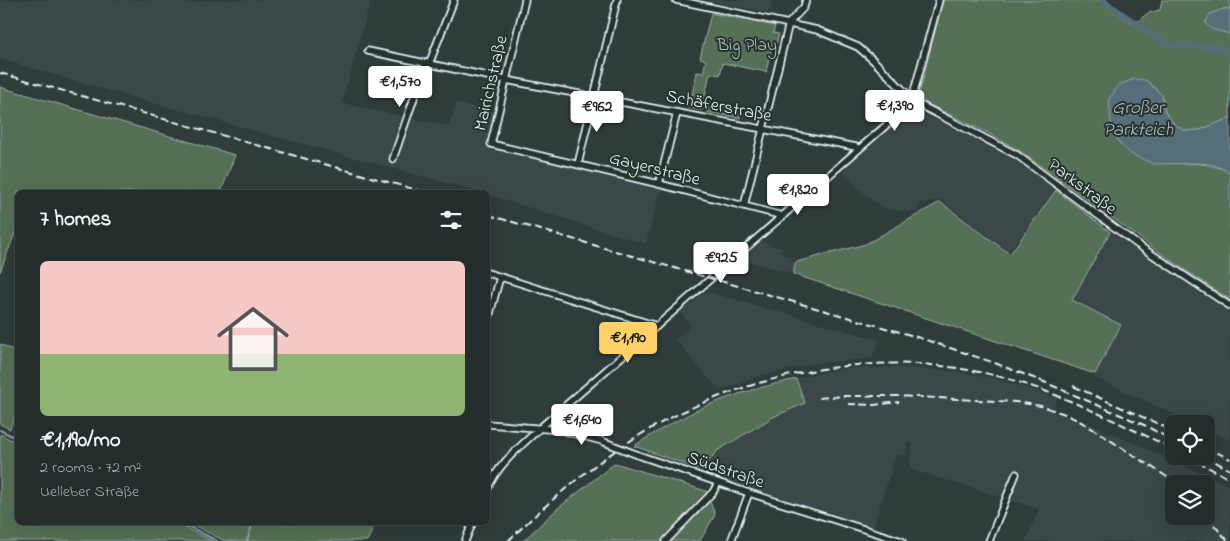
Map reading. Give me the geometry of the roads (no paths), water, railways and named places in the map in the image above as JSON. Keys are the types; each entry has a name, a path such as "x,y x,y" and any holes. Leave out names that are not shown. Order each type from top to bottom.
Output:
{"street":[{"path":"393,159 454,0"},
{"name":"Mairichstraße","path":"491,144 525,0"},
{"path":"578,164 617,0"},
{"name":"Parkstraße","path":"676,0 817,30 858,47 874,60 912,99 926,109 1016,155 1138,245 1230,306"},
{"path":"744,206 789,23 804,7 806,0"},
{"path":"490,484 495,474 540,428 906,107 912,99 938,0"},
{"name":"Schäferstraße","path":"368,51 859,149"},
{"path":"659,184 677,113"},
{"name":"Gayerstraße","path":"491,144 783,216"},
{"path":"490,274 657,326"},
{"path":"490,314 500,277"},
{"name":"Südstraße","path":"490,424 567,432 602,441 718,483 902,541"},
{"path":"989,541 1016,474"},
{"path":"666,541 713,492 718,483"},
{"path":"731,541 748,493"},
{"path":"465,541 472,525"}],"water":[{"path":"1223,9 1230,9 1230,34 1211,29 1205,23 1210,14"},
{"name":"Großer Parkteich","path":"1134,79 1146,80 1162,95 1165,112 1174,124 1185,131 1200,130 1230,118 1230,172 1211,164 1154,164 1131,154 1119,143 1111,123 1109,99 1119,85"}],"waterway":[{"path":"1102,0 1171,45 1224,49 1230,52"},
{"path":"0,430 15,438"},
{"path":"186,525 217,541"},
{"path":"247,541 252,525"}],"railway":[{"path":"0,73 417,190"},
{"path":"490,216 914,336 992,362 1044,382 1144,425 1165,436"},
{"path":"508,541 595,465 627,443 665,421 706,402 749,386 794,374 839,367 885,364 930,365 974,371 1000,377 1051,393 1165,445"},
{"path":"1073,386 1165,427"},
{"path":"819,398 898,396 1016,402 1041,406 1065,414 1085,424 1165,476"},
{"path":"848,404 874,405 899,402"},
{"path":"1215,452 1230,459"},
{"path":"1215,462 1230,470"},
{"path":"1204,465 1230,479"},
{"path":"1214,525 1228,541"}],"park label":[{"name":"Big Play","path":"747,44"}]}
